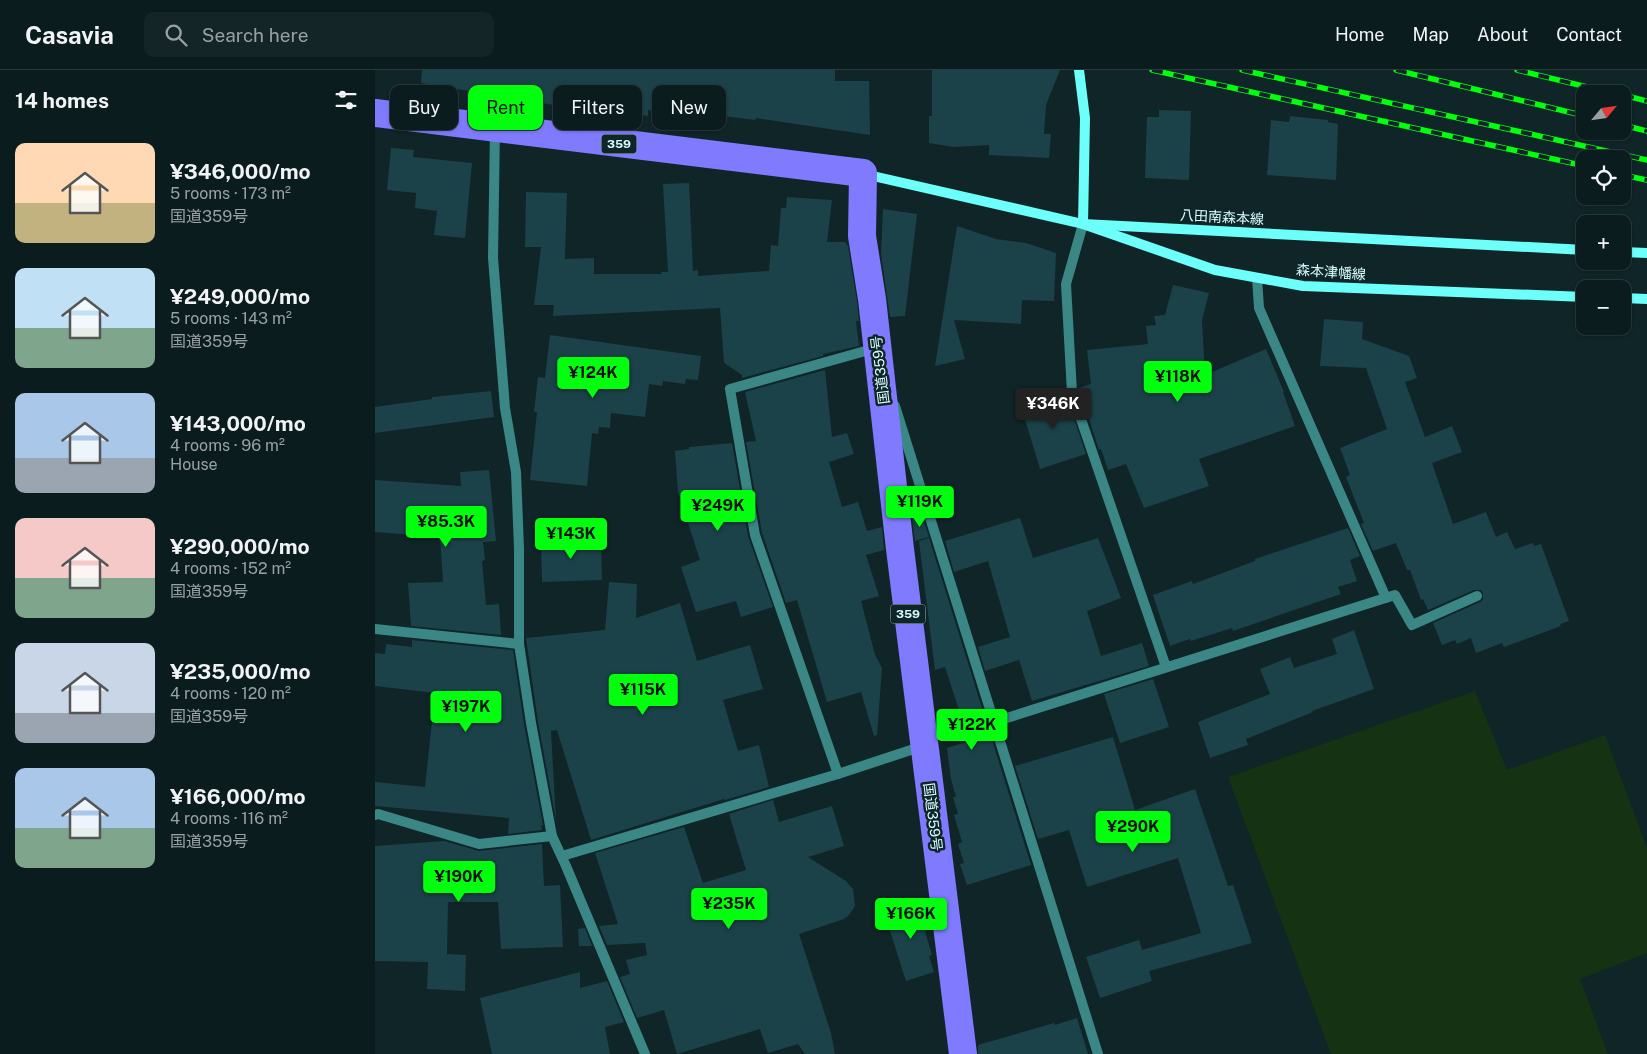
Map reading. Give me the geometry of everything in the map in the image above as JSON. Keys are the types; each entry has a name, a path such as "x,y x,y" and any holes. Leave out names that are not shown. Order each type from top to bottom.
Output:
{"highway":[{"name":"359","path":"375,113 468,125"},
{"name":"359","path":"511,130 863,173"},
{"name":"国道359号","path":"863,173 863,236 963,1054"}],"main road":[{"path":"1079,70 1085,118 1083,224"},
{"name":"八田南森本線","path":"863,173 1083,224 1576,250"},
{"name":"森本津幡線","path":"1083,224 1215,270 1303,286 1576,297"},
{"path":"1631,252 1647,253"},
{"path":"1631,298 1647,299"}],"street":[{"path":"495,130 493,258 505,408 516,472 519,549 519,644 531,723 552,836 645,1054"},
{"path":"1083,224 1066,284 1072,393 1166,667"},
{"path":"1257,278 1259,308 1386,598"},
{"path":"837,774 755,535 730,389 877,348 1098,1054"},
{"path":"994,722 1395,594 1412,625 1477,596"},
{"path":"375,629 519,644"},
{"path":"561,856 837,774 924,746"},
{"path":"375,815 378,814 479,844 552,836"}],"green space":[{"path":"1475,691 1507,770 1605,735 1647,848 1647,953 1580,979 1608,1054 1331,1054 1228,777"}],"building":[{"path":"422,70 835,70 835,81 869,81 870,135 756,118 755,120 726,116 726,85 652,85 652,111 648,110 648,116 642,115 642,85 553,85 553,105 543,103 543,85 468,85 468,91 458,89 458,85 421,83"},
{"path":"932,70 1060,70 1046,105 1044,134 1051,134 1049,158 989,155 989,145 953,147 929,143 929,116 932,116"},
{"path":"1159,110 1191,111 1189,180 1145,178 1147,117 1159,117"},
{"path":"1290,116 1328,120 1328,122 1338,124 1336,180 1267,175 1271,120 1289,122"},
{"path":"391,148 414,150 413,157 472,163 465,238 434,235 437,211 415,208 416,193 387,190"},
{"path":"689,183 693,271 698,270 698,276 769,271 771,245 778,246 781,208 786,208 787,197 832,200 827,242 845,242 848,246 857,301 859,321 856,321 859,346 823,354 823,356 742,378 742,375 724,363 720,308 553,316 554,305 534,305 541,247 525,247 526,192 567,193 565,259 594,258 594,274 662,274 661,272 668,272 663,184"},
{"path":"883,209 917,214 905,316 890,317 881,254"},
{"path":"957,226 996,239 1026,243 1056,253 1054,301 1022,300 1021,324 954,320 965,359 935,366"},
{"path":"1173,285 1209,293 1202,320 1205,375 1266,349 1284,392 1295,426 1199,459 1209,486 1144,508 1126,464 1108,470 1101,449 1099,450 1079,388 1091,384 1087,350 1148,344 1146,326 1156,325 1154,316 1165,315"},
{"path":"1324,319 1363,322 1362,339 1409,356 1417,378 1405,382 1425,437 1452,426 1462,452 1432,463 1453,524 1486,512 1496,537 1507,532 1515,549 1533,543 1534,546 1541,544 1569,621 1560,624 1561,626 1504,647 1502,643 1476,653 1471,638 1457,644 1455,640 1442,645 1433,623 1480,602 1483,600 1483,594 1481,590 1474,590 1428,610 1423,599 1421,600 1410,570 1407,570 1396,543 1373,551 1361,524 1364,523 1346,477 1350,475 1340,448 1387,429 1366,368 1320,366"},
{"path":"550,335 701,356 698,380 686,379 685,384 663,381 662,386 649,384 645,417 611,413 610,428 599,427 598,434 592,433 587,486 530,480 537,412 534,412 538,377 545,378"},
{"path":"825,370 832,437 847,433 854,454 829,462 842,507 858,502 867,531 882,527 884,550 866,555 879,596 861,601 875,655 882,668 877,735 874,736 861,692 827,702 797,600 786,603 762,533 746,442 756,441 745,392"},
{"path":"491,391 494,417 375,433 375,407 432,399 432,397"},
{"path":"1065,392 1086,454 1040,469 1021,406"},
{"path":"732,443 748,536 773,607 741,617 736,601 696,612 681,567 700,560 678,492 675,451 689,449 689,447"},
{"path":"489,470 496,541 483,542 485,560 482,561 486,605 499,604 501,635 411,626 408,583 443,582 440,537 375,532 375,480 461,486 460,472"},
{"path":"922,515 929,537 915,541 912,518"},
{"path":"1020,518 1033,558 1098,538 1121,598 1087,611 1101,656 1142,643 1149,666 1032,701 1019,660 985,671 978,647 1010,637 988,561 954,572 945,541"},
{"path":"1348,528 1360,556 1350,560 1357,581 1338,587 1341,594 1233,631 1232,628 1170,646 1153,595 1192,581 1193,584 1255,561 1255,559"},
{"path":"929,538 1031,865 967,885 960,864 964,863 958,844 962,842 954,815 958,814 953,797 956,797 951,779 947,748 969,741 945,667 935,670 919,541"},
{"path":"601,539 602,580 542,582 541,540"},
{"path":"609,582 637,584 636,618 680,603 697,661 750,645 763,689 723,700 738,751 759,745 769,787 591,840 557,730 551,731 556,820 538,722 526,638 605,630"},
{"path":"1354,630 1374,689 1312,711 1246,739 1248,745 1210,758 1198,722 1270,694 1260,669 1290,657 1294,668 1337,654 1332,639"},
{"path":"412,640 513,650 524,724 543,825 541,826 542,830 508,834 509,818 375,806 375,782 425,787 435,693 375,686 375,653 385,654 386,644 412,647"},
{"path":"1153,679 1169,727 1120,743 1104,694"},
{"path":"1113,737 1135,810 1195,789 1228,886 1233,885 1252,943 1149,971 1152,981 1100,998 1086,957 1139,940 1142,950 1201,933 1178,858 1087,887 1069,830 1038,839 1015,766"},
{"path":"773,800 779,822 832,806 844,846 808,857 846,881 853,889 855,906 844,919 799,934 831,1033 835,1054 805,1054 798,1044 768,1053 760,1029 677,1054 664,1010 637,1018 620,977 630,974 626,960 647,955 645,943 607,945 599,926 618,924 595,853 684,827 703,883 746,870 729,814"},
{"path":"444,841 479,851 542,844 544,886 560,885 563,947 501,949 498,902 448,902 447,954 466,955 465,991 427,989 428,962 375,961 375,846"},
{"path":"919,901 929,930 925,931 932,955 929,956 934,972 906,981 884,912"},
{"path":"585,928 592,946 579,946 578,929"},
{"path":"580,972 580,988 607,981 624,1022 605,1027 610,1054 492,1054 480,998"},
{"path":"1077,1018 1088,1054 978,1054 978,1045"}],"railway":[{"path":"1152,70 1576,164"},
{"path":"1242,70 1647,160"},
{"path":"1396,70 1576,114"},
{"path":"1517,70 1579,85"},
{"path":"1631,97 1647,101"},
{"path":"1631,127 1647,131"},
{"path":"1631,177 1647,180"}]}
